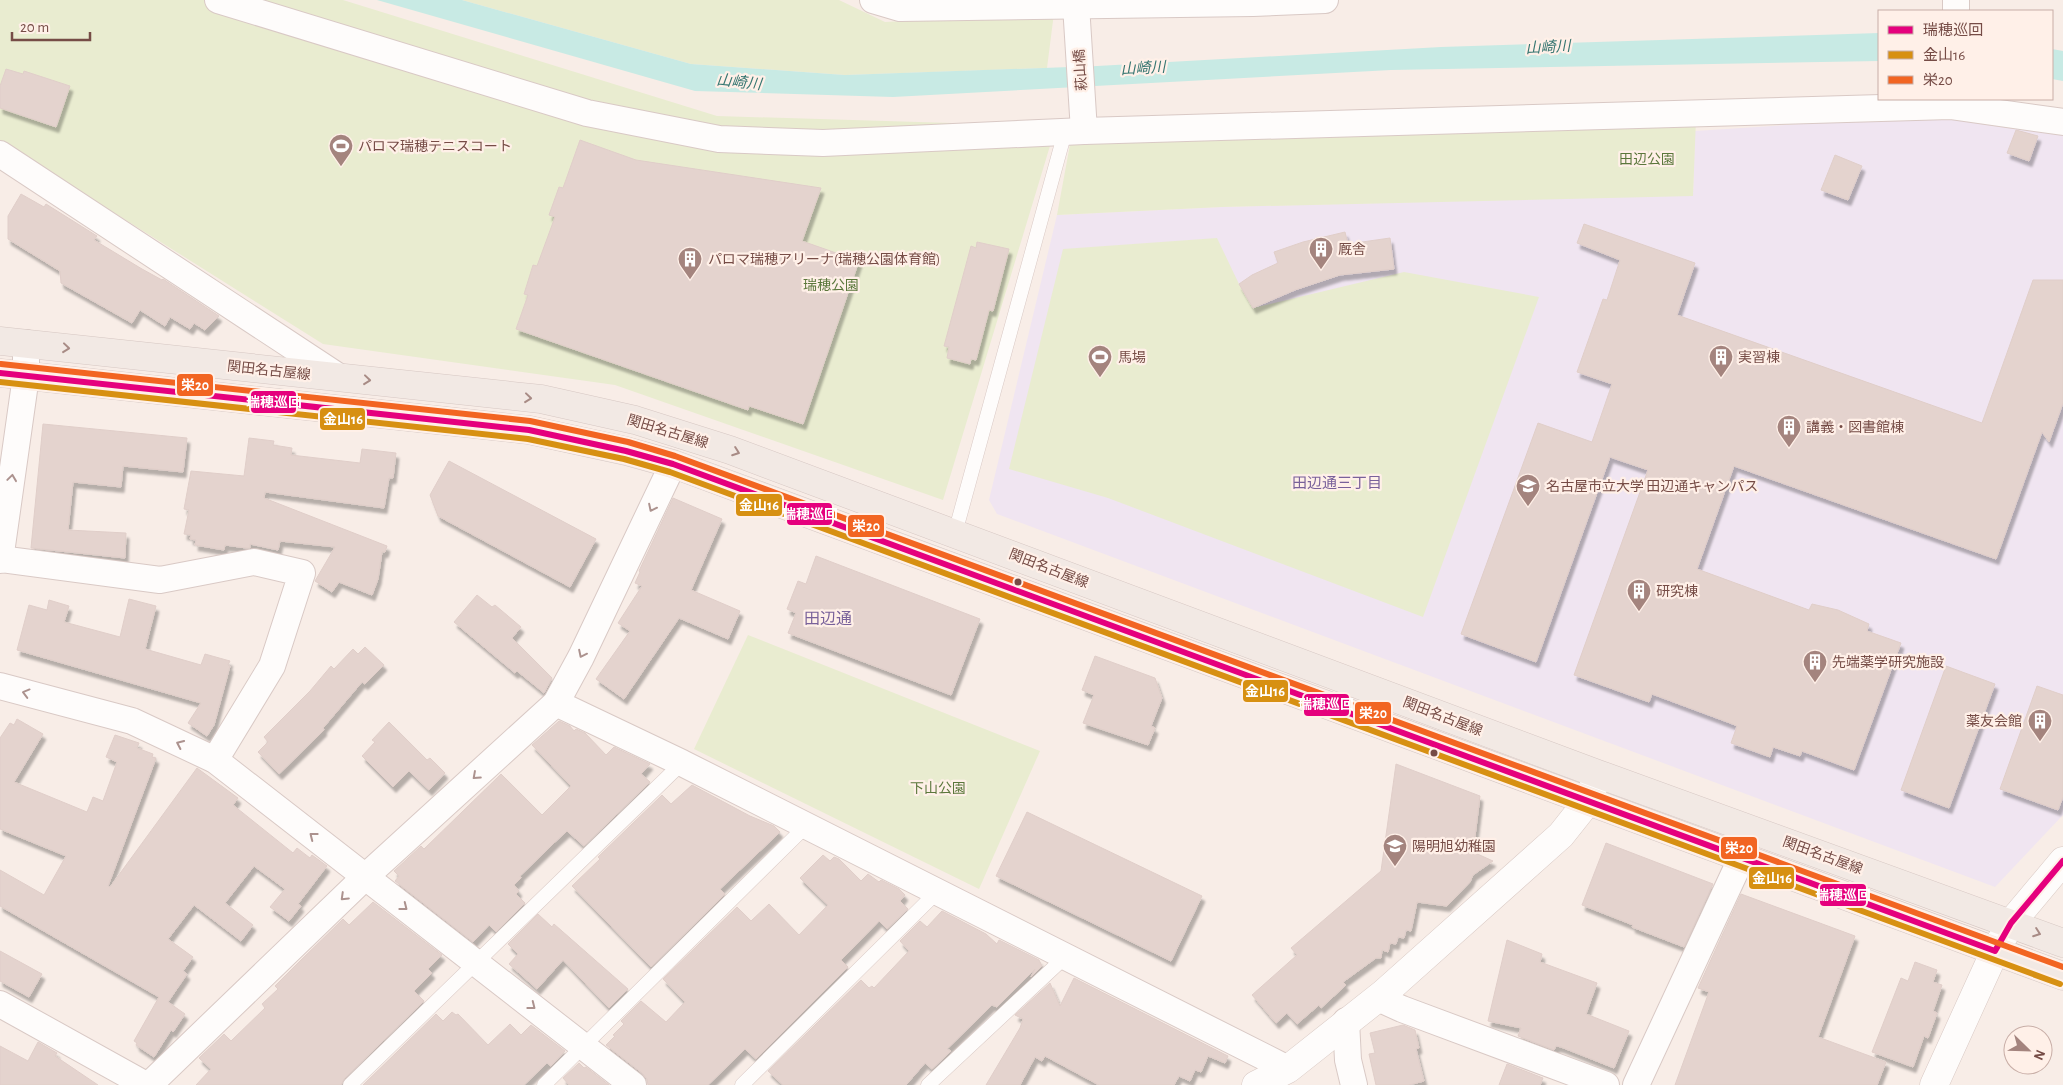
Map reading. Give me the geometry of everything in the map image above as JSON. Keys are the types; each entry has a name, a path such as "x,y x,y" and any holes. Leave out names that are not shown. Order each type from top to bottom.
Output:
{"main road":[{"name":"関田名古屋線","path":"13,342 541,399 635,420 730,450 1598,774 2063,943"},
{"name":"関田名古屋線","path":"13,375 529,430 626,451 673,464 2063,976"}],"street":[{"path":"218,0 587,113 719,139 823,143 1077,126 1950,102 2063,122"},
{"path":"873,0 900,8 1066,9 1325,0"},
{"name":"萩山橋","path":"1066,9 1077,126"},
{"path":"0,154 339,377"},
{"path":"13,342 13,375 0,560 160,580 254,562 302,573 272,666 215,760"},
{"path":"0,1004 148,1085 365,877 556,703 673,464"},
{"path":"0,686 132,721 215,760 633,1085"},
{"path":"556,703 682,763 1288,1069"},
{"path":"1256,1085 1288,1069 1378,998 1561,835 1588,801 1598,774"},
{"path":"1636,1085 1742,857"},
{"path":"1934,1085 1995,951 2011,923 2063,861"},
{"path":"1378,998 1402,1009 1606,1085"},
{"path":"1346,1022 1348,1060 1354,1085"}],"lane":[{"path":"955,533 1077,126"},
{"path":"350,1085 682,763"},
{"path":"544,1085 806,826"},
{"path":"742,1085 938,892"},
{"path":"928,1085 1065,956"}],"shaded area":[{"name":"名古屋市立大学 田辺通キャンパス","path":"1953,114 2063,133 2063,815 1995,887 997,514 989,500 1057,215 1222,207 1693,195 1695,131"}],"green space":[{"name":"瑞穂公園","path":"0,0 343,0 717,116 1056,126 943,500 615,385 323,344 0,140"},
{"path":"462,0 839,0 885,22 1054,13 1047,68 845,75 691,64"},
{"name":"田辺公園","path":"1696,119 1693,196 1222,207 1057,215 1071,139"},
{"path":"1217,238 1253,308 1404,272 1539,297 1423,617 1108,498 1009,469 1063,249"},
{"name":"下山公園","path":"748,635 1040,751 979,889 694,749"}],"water":[{"name":"山崎川","path":"377,0 462,0 691,64 845,75 1097,66 1441,47 1878,33 1878,61 1391,70 893,97 695,91"},
{"path":"2053,49 2063,51 2063,81 2053,79"}],"building":[{"path":"6,69 23,74 24,71 70,86 56,127 0,108 0,86"},
{"path":"2016,130 2038,136 2029,161 2007,153"},
{"name":"パロマ瑞穂アリーナ(瑞穂公園体育館)","path":"580,140 636,160 821,188 802,241 859,261 803,424 749,406 748,410 516,329 528,295 524,294 533,265 537,266 555,217 549,215 559,187 563,188"},
{"path":"1835,155 1862,166 1848,200 1821,190"},
{"path":"21,194 44,207 46,204 97,236 94,240 142,269 163,279 219,316 205,330 194,323 190,329 170,317 165,326 140,310 132,323 61,283 60,271 8,239 8,216"},
{"path":"1584,224 1695,263 1677,315 1982,423 2033,280 2063,280 2063,403 2049,442 2042,432 1996,559 1734,466 1697,569 1809,610 1812,604 1838,610 1869,624 1867,631 1901,643 1854,770 1802,751 1800,756 1773,747 1770,757 1731,743 1737,726 1730,723 1652,694 1649,702 1574,675 1648,470 1610,457 1536,662 1461,634 1538,423 1592,442 1612,384 1577,372 1603,299 1607,300 1620,260 1577,243"},
{"name":"厩舎","path":"1345,232 1348,244 1390,238 1394,269 1340,275 1295,290 1253,308 1239,284 1252,275 1278,263 1274,252 1303,242"},
{"path":"977,242 1009,249 993,311 989,310 976,360 971,359 970,364 947,358 949,347 944,346 971,246 976,248"},
{"path":"43,424 187,438 183,472 123,466 121,487 73,482 68,530 126,533 125,558 31,548"},
{"path":"249,438 274,441 273,445 292,448 291,455 360,463 362,449 396,453 393,478 389,478 384,508 265,492 264,498 387,546 385,552 382,552 378,579 372,595 339,582 332,592 315,581 335,547 280,541 278,550 250,544 250,548 225,545 224,550 195,545 196,540 190,539 191,535 184,534 189,510 184,509 191,471 244,476"},
{"path":"449,461 596,539 570,587 438,516 430,495"},
{"path":"673,498 722,519 691,590 740,611 728,639 679,618 624,699 596,679 630,631 618,623 642,586 635,583 639,571"},
{"path":"816,556 980,619 951,695 788,633 796,613 787,609 798,581 806,584"},
{"path":"477,595 492,607 495,605 521,627 512,638 552,678 544,693 517,671 515,673 454,622"},
{"path":"129,599 156,606 145,649 201,665 205,654 230,661 214,725 207,736 188,723 201,703 17,650 29,605 47,610 49,600 69,606 64,622 120,637"},
{"path":"365,647 384,665 365,684 362,682 323,728 324,730 279,774 258,752 268,742 264,737 310,691 331,666 334,669 353,649 358,654"},
{"path":"1095,656 1155,678 1162,698 1151,726 1155,728 1148,745 1083,723 1094,695 1082,690"},
{"path":"1946,666 1995,684 1949,808 1901,790"},
{"name":"薬友会館","path":"2037,686 2063,695 2063,797 2058,810 2000,789"},
{"path":"17,719 43,734 14,782 87,812 93,797 103,801 117,762 106,757 115,735 139,743 137,748 153,754 152,757 156,758 108,886 110,887 197,768 238,798 233,805 293,853 297,848 310,858 312,855 327,866 298,904 301,906 289,921 270,907 285,889 254,866 225,903 253,925 241,941 194,905 168,939 193,957 183,971 187,974 168,1002 185,1014 173,1032 171,1030 154,1057 136,1045 137,1043 134,1041 159,997 0,906 0,870 44,895 66,856 0,829 0,738 10,723 14,725"},
{"path":"559,721 570,726 574,731 576,729 585,733 606,755 614,747 650,764 641,774 650,782 584,846 567,831 520,876 521,878 514,885 519,891 516,894 525,903 496,932 489,925 473,942 395,881 399,876 394,871 421,846 424,849 501,774 542,815 571,786 532,745"},
{"path":"389,722 427,760 430,758 445,773 429,790 409,771 393,787 362,756 375,742 372,740"},
{"path":"1396,764 1480,796 1473,852 1493,861 1473,875 1470,882 1447,906 1417,902 1411,931 1406,930 1404,938 1398,937 1396,944 1390,943 1388,952 1382,950 1381,958 1376,958 1343,982 1346,985 1321,1008 1319,1005 1297,1024 1287,1013 1276,1023 1252,995 1297,955 1291,948 1381,871"},
{"path":"692,785 750,816 774,826 780,832 720,889 725,894 651,967 572,886 600,859 598,857 662,795 671,804"},
{"path":"1027,812 1202,896 1171,961 996,876"},
{"path":"1606,843 1713,884 1684,947 1582,905"},
{"path":"823,855 830,861 834,857 839,859 861,881 868,874 879,882 881,880 899,889 905,895 900,901 908,909 887,929 879,921 841,960 848,967 756,1059 745,1049 708,1085 648,1085 647,1079 642,1073 606,1045 624,1024 621,1021 641,1001 666,1022 685,1002 663,979 737,907 751,921 769,904 799,935 828,905 800,878"},
{"path":"1741,894 1855,936 1818,1037 1886,1062 1877,1085 1675,1085 1709,992 1698,988"},
{"path":"373,902 442,955 428,969 432,973 414,991 424,1001 344,1079 341,1085 196,1085 211,1069 199,1058 224,1034 231,1041 265,1008 262,1004 278,989 275,986 301,960 343,919 349,925"},
{"path":"942,911 986,934 997,944 999,940 1039,960 1042,966 1031,977 1035,969 997,1007 992,1005 947,1049 951,1051 932,1069 925,1063 906,1085 783,1085 768,1071 861,980 869,988 872,986 874,988 909,951 900,941 920,921 927,927"},
{"path":"538,914 552,927 554,924 628,989 609,1008 563,960 537,989 509,964 518,954 508,944"},
{"path":"1507,940 1542,954 1540,962 1597,983 1586,1014 1629,1031 1614,1068 1561,1047 1556,1046 1554,1050 1518,1036 1521,1028 1488,1021"},
{"path":"0,951 42,974 29,997 0,981"},
{"path":"1915,962 1937,970 1933,982 1942,985 1933,1011 1937,1013 1928,1038 1924,1036 1913,1067 1872,1052 1901,978 1908,981"},
{"path":"1074,978 1228,1056 1225,1063 1208,1056 1201,1072 1195,1070 1190,1081 1179,1076 1174,1085 1099,1085 1045,1056 1042,1061 1035,1057 1020,1085 986,1085 1020,1028 1023,1019 1015,1015 1050,983 1060,1006"},
{"path":"452,1012 456,1015 458,1014 488,1045 510,1024 521,1035 531,1025 565,1051 551,1066 547,1063 524,1085 363,1085 436,1014 443,1021"},
{"path":"1403,1025 1415,1030 1419,1048 1416,1049 1424,1081 1409,1085 1376,1085 1369,1054 1375,1053 1370,1033"},
{"path":"38,1042 57,1053 55,1056 98,1085 0,1085 0,1046 28,1061"},
{"path":"579,1063 609,1085 569,1085 563,1078"},
{"path":"1507,1064 1543,1078 1540,1085 1499,1085"}],"transit line":[{"name":"栄20","path":"1,364 530,421 628,442 675,456 2063,967"},
{"name":"瑞穂巡回","path":"0,373 529,430 626,451 673,464 1995,951 2011,923 2063,861"},
{"name":"金山16","path":"0,382 528,439 624,459 670,472 2060,984"}],"place":[{"name":"パロマ瑞穂テニスコート","path":"341,167"},
{"name":"厩舎","path":"1321,270"},
{"name":"パロマ瑞穂アリーナ(瑞穂公園体育館)","path":"690,280"},
{"name":"馬場","path":"1100,378"},
{"name":"実習棟","path":"1721,378"},
{"name":"講義・図書館棟","path":"1789,448"},
{"name":"名古屋市立大学 田辺通キャンパス","path":"1528,507"},
{"name":"研究棟","path":"1639,612"},
{"name":"先端薬学研究施設","path":"1815,683"},
{"name":"薬友会館","path":"2040,742"},
{"name":"陽明旭幼稚園","path":"1395,867"}],"district":[{"name":"田辺通三丁目","path":"1337,483"},
{"name":"田辺通","path":"828,618"}]}
